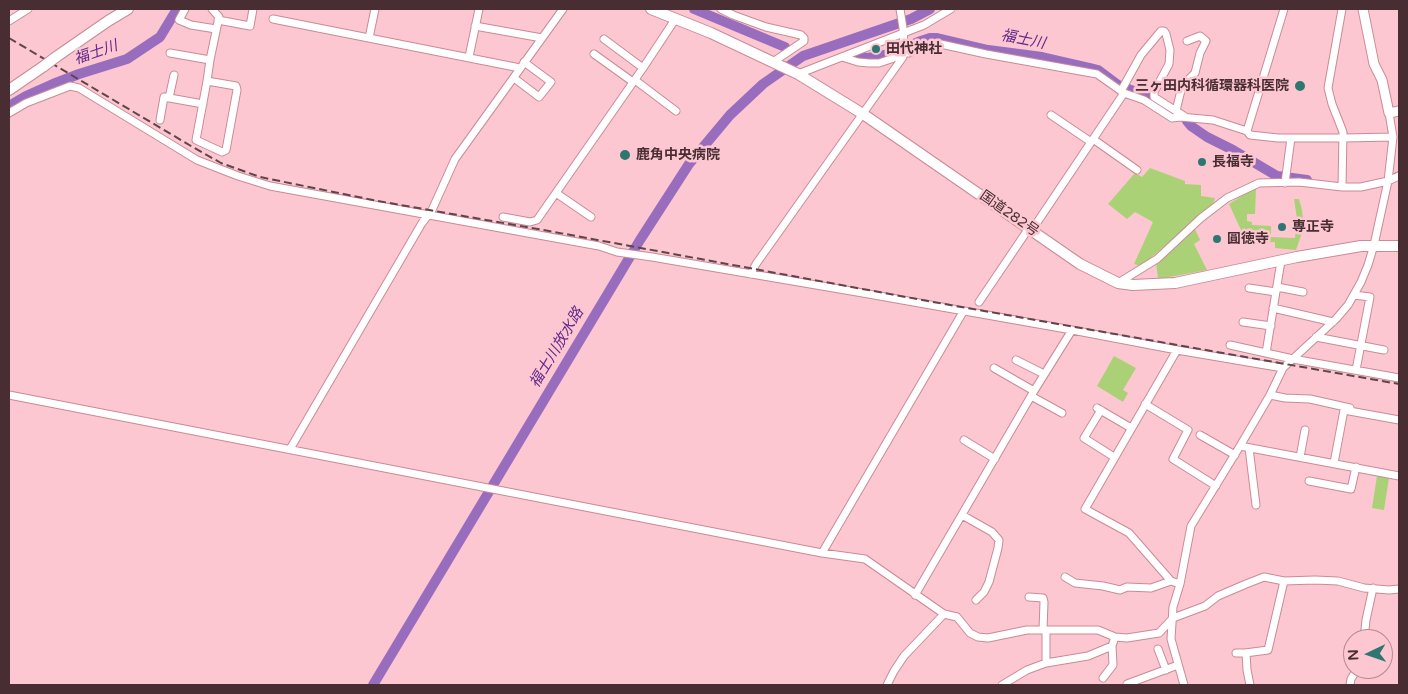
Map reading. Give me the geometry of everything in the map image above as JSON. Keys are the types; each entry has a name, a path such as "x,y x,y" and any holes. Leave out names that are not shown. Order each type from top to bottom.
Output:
{"highway":[{"path":"9,90 128,9"},
{"name":"国道282号","path":"651,9 719,36 798,74 863,114 1080,264 1118,283 1133,286 1175,283 1297,257 1361,246 1399,246"}],"main road":[{"path":"1362,9 1374,64 1382,80 1389,113 1399,111"}],"street":[{"path":"9,21 17,12 28,9"},
{"path":"185,9 179,20 191,25 216,29"},
{"path":"208,81 236,86 238,90 226,150 222,152 196,140 219,17 212,9"},
{"path":"218,20 250,26 253,9"},
{"path":"370,38 375,9"},
{"path":"469,57 479,9"},
{"path":"290,449 428,216 455,159 563,9"},
{"path":"721,9 766,27 801,35 804,38 804,41 774,62"},
{"path":"751,274 756,264 902,56 904,49 900,9"},
{"path":"798,74 903,30 924,25 951,9"},
{"path":"1247,131 1284,9"},
{"path":"1342,9 1328,88 1344,138 1342,187"},
{"path":"503,217 530,222 537,220 676,18"},
{"path":"273,19 469,57 522,65 551,82 539,97 514,78"},
{"path":"475,26 542,38"},
{"path":"979,302 1092,141 1141,55 1161,31 1164,31 1166,34 1170,50 1169,64 1154,92 1154,97 1186,118"},
{"path":"1176,112 1182,86 1195,73 1200,53 1206,41 1200,36 1187,41"},
{"path":"604,39 643,68"},
{"path":"904,49 909,52 923,45 936,43 1097,74 1172,118 1213,120 1247,131 1250,135 1292,138 1393,137"},
{"path":"842,56 858,62 879,63 891,59 904,49"},
{"path":"170,53 210,60"},
{"path":"594,54 676,111"},
{"path":"169,98 174,75"},
{"path":"9,113 26,103 70,86 79,88 197,160 270,186 599,246 617,252 1283,368"},
{"path":"160,120 164,97 203,104"},
{"path":"1184,685 1171,639 1173,607 1180,584 1191,526 1235,456 1270,395 1283,368 1348,305 1361,282 1374,245 1388,181 1393,137 1389,113"},
{"path":"1052,115 1137,170"},
{"path":"1285,180 1292,138"},
{"path":"1118,283 1157,259 1201,218 1227,198 1259,183 1285,180 1342,187 1361,187 1388,181 1399,176"},
{"path":"556,193 591,217"},
{"path":"1266,353 1281,261"},
{"path":"1250,288 1303,292"},
{"path":"1354,294 1370,297 1356,370"},
{"path":"1274,308 1332,322"},
{"path":"822,553 964,312"},
{"path":"1243,322 1271,326"},
{"path":"915,595 1032,393 1072,330"},
{"path":"1316,337 1384,350"},
{"path":"1230,345 1293,359 1399,378"},
{"path":"1177,350 1085,509 1129,533 1171,581 1180,584"},
{"path":"1016,360 1044,374"},
{"path":"994,368 1062,413"},
{"path":"9,395 822,553 864,559 944,614 958,617 970,633 978,637 988,638 1027,630 1098,630 1115,637 1127,638 1159,633 1173,618 1205,606 1218,596 1264,577 1284,581 1338,581 1364,588 1399,589"},
{"path":"1270,395 1310,399 1351,408 1351,412"},
{"path":"1145,404 1188,430 1173,459 1216,486"},
{"path":"1114,457 1084,438 1099,409 1131,428"},
{"path":"1334,463 1344,410 1399,420"},
{"path":"1300,457 1304,430"},
{"path":"1200,435 1235,456"},
{"path":"964,440 995,459"},
{"path":"1240,446 1399,476"},
{"path":"1249,448 1256,505"},
{"path":"1309,481 1351,489 1356,467"},
{"path":"962,515 992,532 999,540 989,582 984,592 976,600"},
{"path":"1065,577 1075,583 1120,590 1127,587 1151,588 1171,581"},
{"path":"1236,653 1268,650 1284,581"},
{"path":"1365,629 1373,588"},
{"path":"1029,597 1043,598 1046,664"},
{"path":"888,685 904,656 944,614"},
{"path":"1103,678 1113,665 1112,646 1115,637"},
{"path":"1002,685 1011,683 1027,670 1046,664 1088,656 1112,646"},
{"path":"1158,649 1166,670"},
{"path":"1246,653 1250,685"},
{"path":"1127,684 1178,665"}],"green space":[{"path":"1150,168 1185,181 1185,184 1201,185 1201,196 1215,198 1213,205 1141,266 1134,264 1153,222 1135,212 1127,219 1108,204 1135,173 1142,177"},
{"path":"1256,189 1255,214 1247,214 1247,221 1252,222 1252,225 1271,226 1271,237 1295,238 1297,219 1294,199 1299,199 1304,227 1296,250 1275,248 1275,242 1247,243 1229,204 1251,190"},
{"path":"1194,227 1200,240 1194,244 1207,270 1158,279 1156,261"},
{"path":"1114,356 1136,368 1123,390 1128,393 1123,402 1097,386"},
{"path":"1377,476 1389,478 1384,510 1372,508"}],"waterway":[{"name":"福士川","path":"9,106 53,84 127,59 160,37 177,9"},
{"name":"福士川","path":"694,9 785,47"},
{"name":"福士川放水路","path":"373,685 640,240 689,164 730,115 763,84 803,56 911,19 930,9"},
{"name":"福士川","path":"854,57 868,58 880,56 930,38 937,38 988,50 1042,57 1098,70 1118,85 1148,97 1164,106"},
{"name":"福士川","path":"1187,121 1207,137 1277,176 1307,180"},
{"path":"1395,174 1399,172"}],"railway":[{"path":"9,38 221,163 260,177 378,201 933,302 1399,384"}],"place":[{"name":"田代神社","path":"876,49"},
{"name":"三ヶ田内科循環器科医院","path":"1300,86"},
{"name":"鹿角中央病院","path":"625,155"},
{"name":"長福寺","path":"1202,162"},
{"name":"専正寺","path":"1282,227"},
{"name":"圓徳寺","path":"1217,239"}]}
